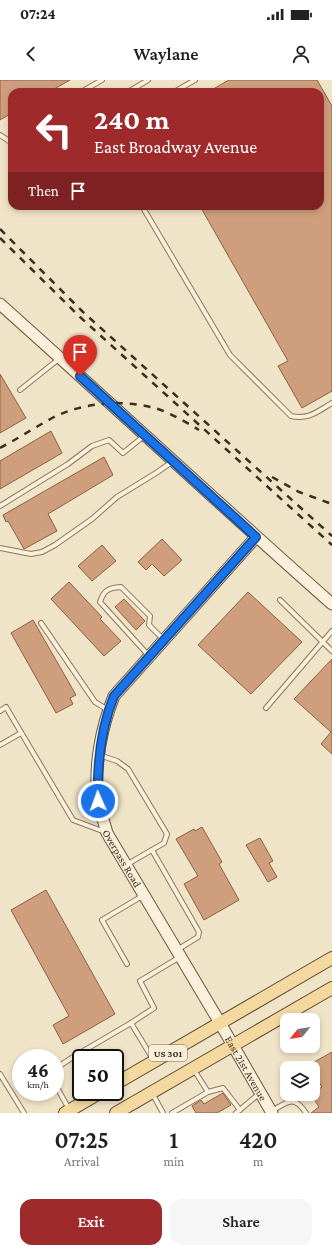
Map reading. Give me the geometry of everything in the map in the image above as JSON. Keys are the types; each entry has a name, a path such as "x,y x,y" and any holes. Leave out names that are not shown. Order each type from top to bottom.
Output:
{"main road":[{"path":"0,304 146,435 256,537 332,604"},
{"name":"Overpass Road","path":"220,1023 107,833 98,801 99,755 108,710 114,696 256,537"},
{"name":"US 301","path":"124,1079 332,958"},
{"name":"US 301","path":"116,1113 332,988"},
{"name":"East 21st Avenue","path":"220,1023 272,1112"},
{"path":"67,1112 86,1101"}],"lane":[{"path":"88,88 102,80"},
{"path":"135,88 148,80"},
{"path":"181,88 195,80"},
{"path":"144,210 230,355 291,416 300,418 308,417 332,403"},
{"path":"20,390 61,358"},
{"path":"0,506 68,464 92,446 108,440 123,453 146,435"},
{"path":"0,548 31,554 42,552 55,545 92,519 117,497 174,461"},
{"path":"150,656 100,602 102,595 110,588 121,587 150,616 149,625 165,640"},
{"path":"280,600 332,651"},
{"path":"41,623 95,702 108,710"},
{"path":"266,708 332,631"},
{"path":"0,711 6,707 73,820 107,833"},
{"path":"0,745 21,733"},
{"path":"99,755 117,761 128,769 167,834 164,842 126,865"},
{"path":"64,1063 154,1008 140,981 179,954 198,936 199,932 152,850"},
{"path":"127,964 102,920 144,895"},
{"path":"131,1023 154,1061"},
{"path":"193,1069 208,1092"},
{"path":"0,1074 24,1113"},
{"path":"172,1113 208,1092 223,1088 240,1110"},
{"path":"152,1093 163,1113"},
{"path":"236,1113 261,1093"},
{"path":"62,1101 67,1112"},
{"path":"272,1112 288,1101 293,1101 299,1104 306,1113"}],"building":[{"path":"0,80 70,80 56,88 8,88 8,115 0,120"},
{"path":"229,80 317,80 322,88 215,88"},
{"path":"324,92 332,106 332,391 302,408 278,366 288,361 202,210 324,210"},
{"path":"0,374 26,418 0,433"},
{"path":"51,431 62,453 0,489 0,461"},
{"path":"104,457 113,475 48,514 57,531 24,549 3,515"},
{"path":"162,539 182,560 164,576 152,564 146,570 138,562"},
{"path":"102,545 116,561 92,581 78,566"},
{"path":"69,582 102,617 100,619 121,641 104,656 51,599"},
{"path":"248,592 302,642 251,694 198,645"},
{"path":"124,599 145,621 136,630 115,607"},
{"path":"33,620 76,695 70,698 73,704 56,713 11,633"},
{"path":"332,659 332,754 321,744 331,732 294,699"},
{"path":"202,827 222,862 219,864 239,900 204,920 184,884 198,876 176,839 194,829 195,831"},
{"path":"260,838 273,861 269,863 277,877 268,882 246,845"},
{"path":"46,890 115,1014 63,1044 53,1025 69,1016 11,910"},
{"path":"332,1052 332,1113 311,1113 319,1107 315,1101 320,1101 320,1088 322,1087 320,1084 320,1061 316,1061"},
{"path":"223,1093 231,1105 217,1113 196,1113 192,1106 201,1100 204,1104"}],"railway":[{"path":"0,229 83,312 332,536"},
{"path":"0,238 80,317 332,545"},
{"path":"0,448 56,416 68,411 93,405 119,403 158,409 179,418 199,430"},
{"path":"272,477 299,492 332,504"}],"route":[{"path":"80,376 256,537 114,696 108,710 99,755 98,801"}]}
